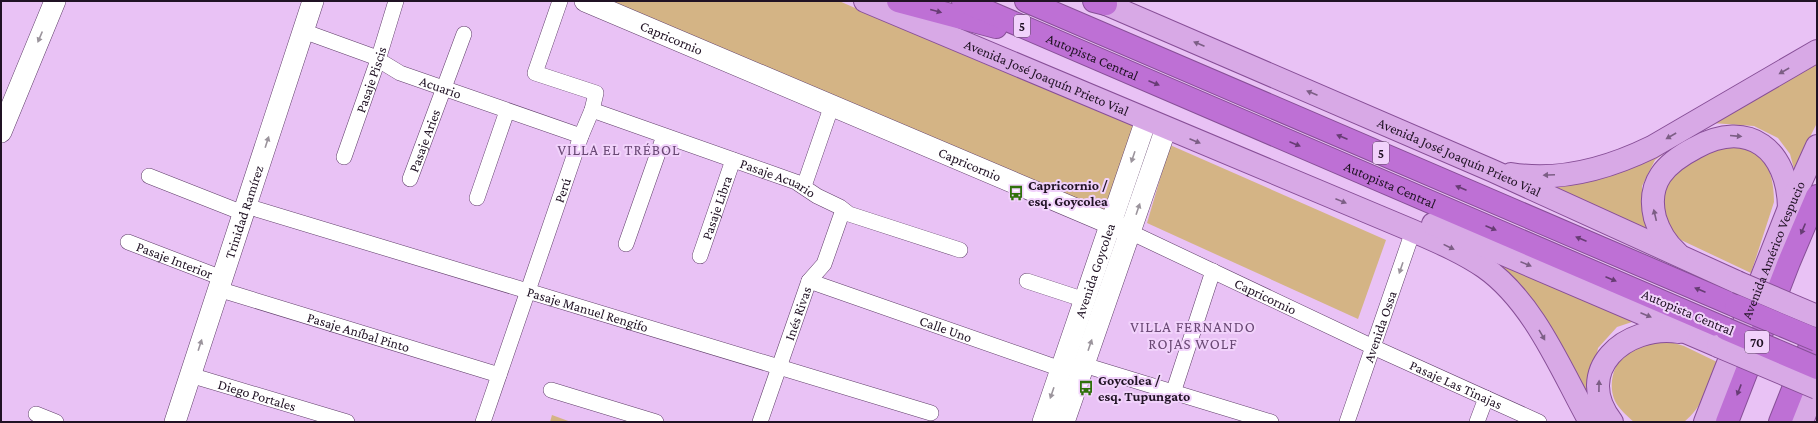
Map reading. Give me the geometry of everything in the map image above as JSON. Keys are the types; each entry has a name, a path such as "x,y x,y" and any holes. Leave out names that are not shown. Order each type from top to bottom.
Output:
{"highway":[{"path":"898,1 1080,51"},
{"name":"Autopista Central","path":"964,1 1080,51 1722,337 1817,368"},
{"name":"Autopista Central","path":"1026,1 1817,340"},
{"name":"70","path":"1727,422 1789,262 1817,196"},
{"path":"1780,422 1817,328"}],"main road":[{"name":"Avenida José Joaquín Prieto Vial","path":"865,1 1413,231 1468,258 1484,268 1508,288 1528,312 1590,422"},
{"name":"Avenida José Joaquín Prieto Vial","path":"1100,2 1493,171 1683,258 1817,316"},
{"path":"1493,171 1520,175 1551,175 1591,170 1612,164 1652,147 1817,51"},
{"path":"1683,258 1667,242 1661,233 1654,211 1654,190 1657,181 1668,166 1683,154 1704,143 1719,137 1737,136 1752,139 1764,146 1782,169 1788,189 1789,208"},
{"name":"Avenida Américo Vespucio","path":"1709,413 1789,208 1817,146"},
{"name":"Avenida José Joaquín Prieto Vial","path":"1227,154 1302,173 1345,187 1689,333 1722,337 1817,388"},
{"path":"1612,422 1600,400 1599,382 1604,365 1613,350 1628,339 1650,332 1663,331 1689,333"},
{"path":"1802,422 1817,381"},
{"path":"1696,422 1709,413"}],"street":[{"path":"1,132 55,1"},
{"name":"Trinidad Ramírez","path":"175,422 313,1"},
{"name":"Pasaje Piscis","path":"344,157 378,60 396,1"},
{"name":"Perú","path":"483,422 581,136 592,110 596,93 534,73 560,1"},
{"name":"Capricornio","path":"585,1 1130,232 1373,347"},
{"name":"Acuario","path":"303,31 365,53 400,73 581,136"},
{"name":"Pasaje Aries","path":"410,178 443,88 448,82 464,34"},
{"path":"804,186 832,106"},
{"name":"Pasaje Acuario","path":"592,110 804,186 817,196 835,204 849,214 960,250"},
{"path":"477,198 507,111"},
{"name":"Avenida Goycolea","path":"1043,422 1146,120"},
{"name":"Avenida Goycolea","path":"1064,422 1166,128"},
{"path":"626,244 664,136"},
{"name":"Pasaje Libra","path":"700,256 733,160"},
{"name":"Pasaje Manuel Rengifo","path":"148,176 244,210 528,291 931,413"},
{"name":"Inés Rivas","path":"760,422 808,281 824,264 843,210"},
{"name":"Avenida Ossa","path":"1347,422 1413,231"},
{"name":"Pasaje Interior","path":"128,242 220,284"},
{"path":"1174,392 1213,271"},
{"name":"Calle Uno","path":"808,281 1061,369 1084,365"},
{"path":"1027,281 1085,300"},
{"name":"Pasaje Aníbal Pinto","path":"220,284 499,375"},
{"name":"Pasaje Las Tinajas","path":"1373,347 1539,422"},
{"path":"1084,365 1271,422"},
{"name":"Diego Portales","path":"190,375 347,422"},
{"path":"551,390 619,417 656,422"},
{"path":"1477,422 1486,398"},
{"path":"36,414 56,422"}],"shaded area":[{"path":"605,1 839,1 992,67 1130,121 1138,130 1109,211 1099,212"},
{"path":"1817,61 1817,123 1794,169 1790,154 1778,138 1754,126 1712,123 1678,143 1655,160 1642,186 1644,212 1657,236 1545,182 1598,180 1638,164"},
{"path":"1170,145 1386,240 1358,319 1147,223"},
{"path":"1724,146 1746,148 1756,153 1766,164 1772,179 1774,202 1751,273 1681,240 1670,230 1665,218 1663,204 1664,190 1675,169"},
{"path":"1504,257 1644,318 1617,327 1598,348 1592,377 1597,413 1498,273"},
{"path":"1667,341 1684,346 1717,362 1705,395 1696,410 1684,422 1634,422 1621,410 1615,401 1612,385 1615,369 1623,355 1636,345 1647,342"},
{"path":"552,415 571,422 550,422"}],"place":[{"name":"Capricornio / esq. Goycolea","path":"1016,193"},
{"name":"Goycolea / esq. Tupungato","path":"1086,388"}],"district":[{"name":"VILLA EL TRÉBOL","path":"619,150"},
{"name":"VILLA FERNANDO ROJAS WOLF","path":"1193,336"}]}
